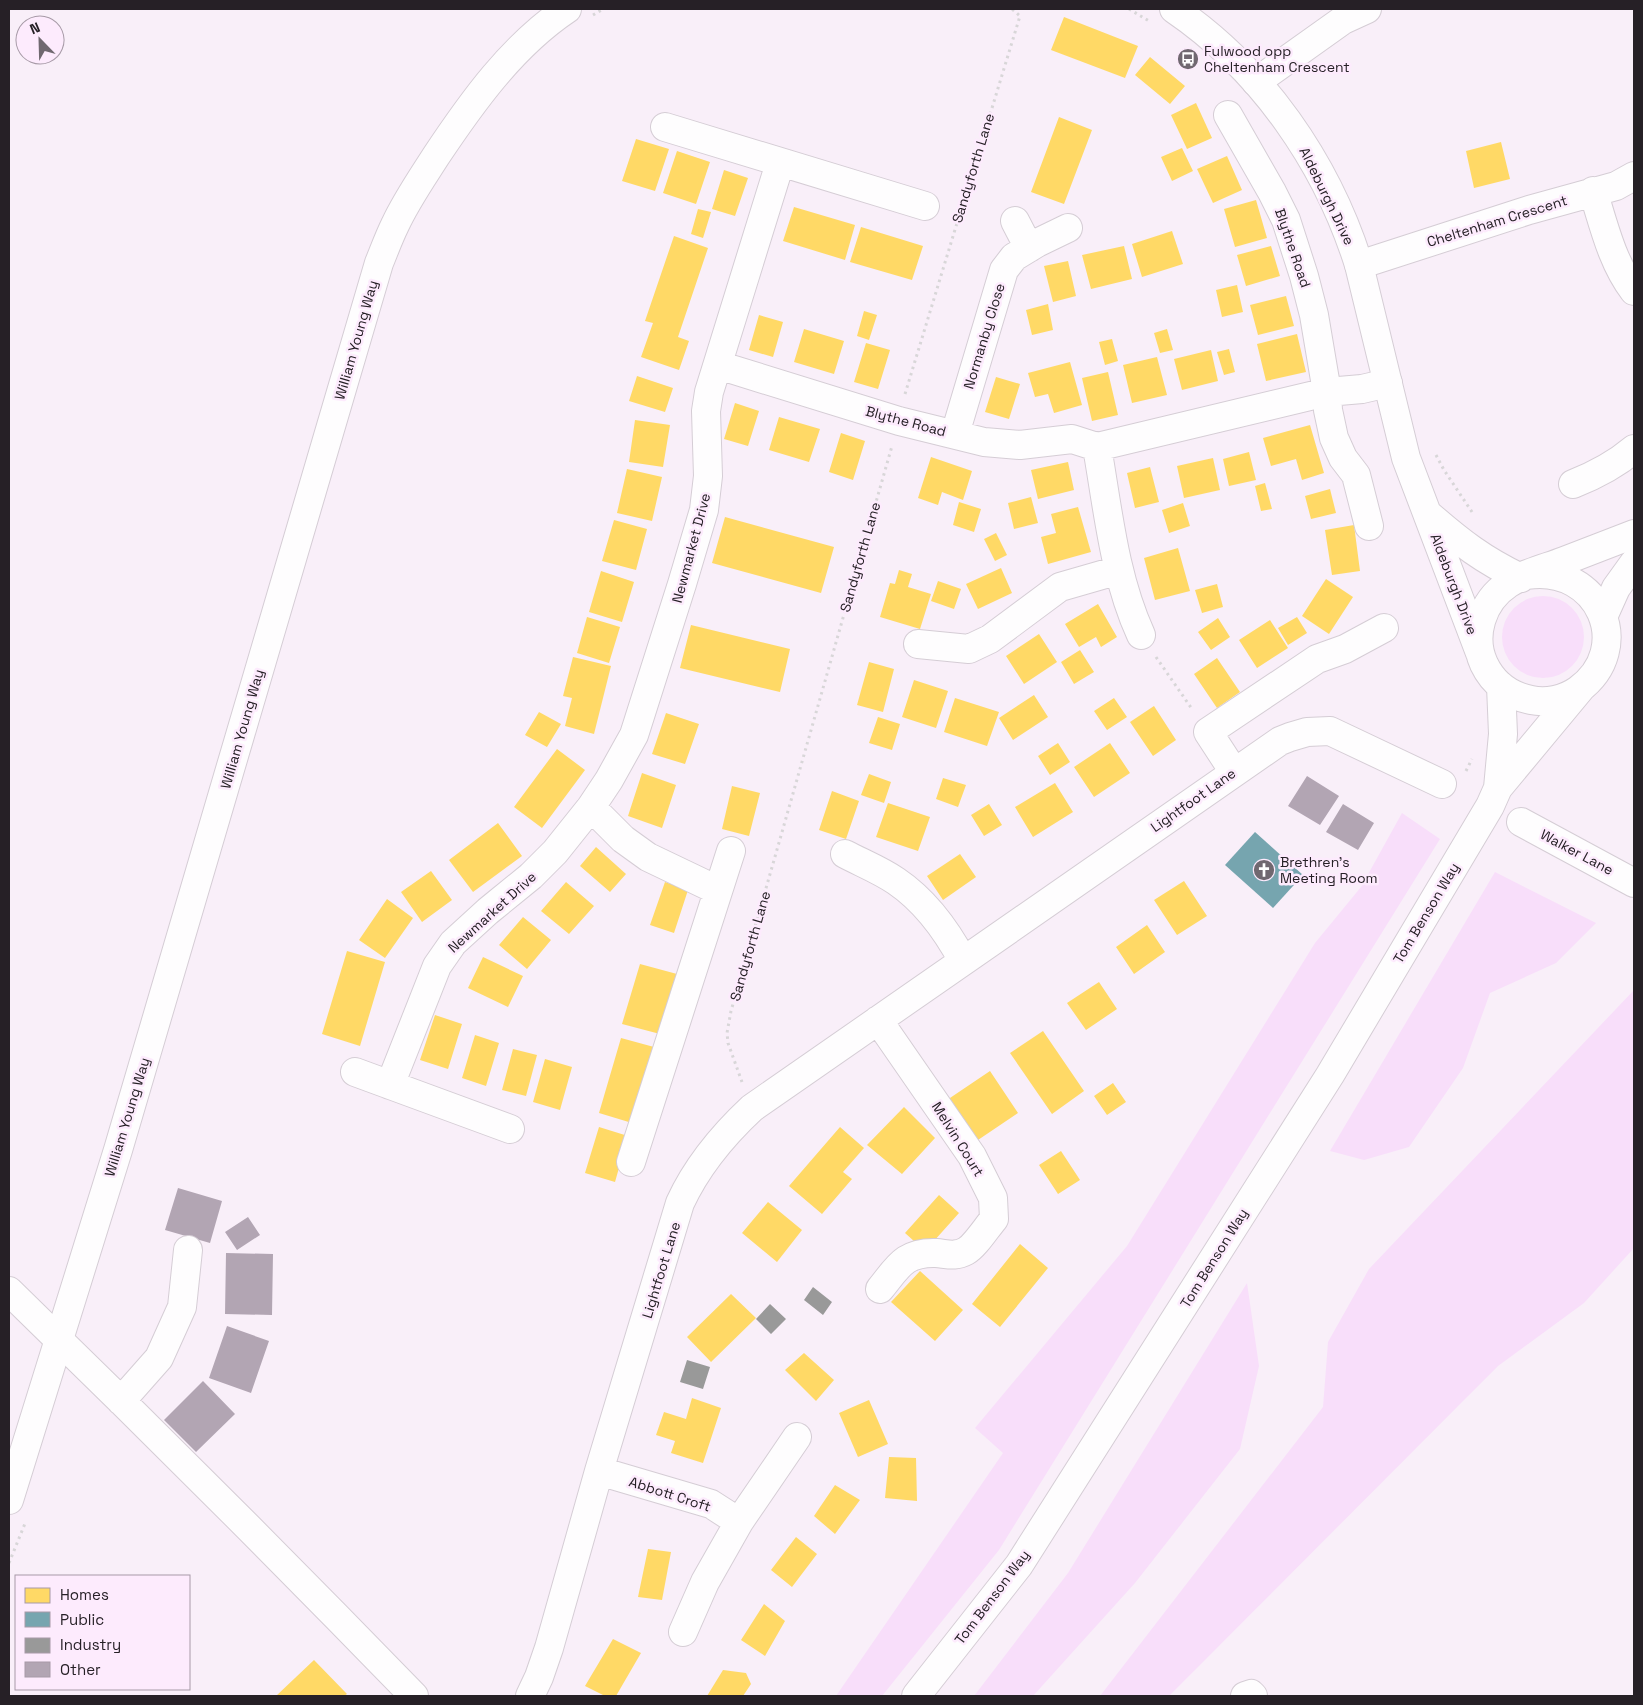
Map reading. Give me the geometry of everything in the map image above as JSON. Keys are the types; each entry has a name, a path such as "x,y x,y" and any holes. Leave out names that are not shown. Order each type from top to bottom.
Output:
{"street":[{"name":"William Young Way","path":"9,1500 118,1150 379,263 396,224 426,172 459,122 514,53 551,19 567,9"},
{"name":"Aldeburgh Drive","path":"1174,9 1212,39 1256,82 1300,140 1321,178 1353,246 1406,458 1480,653"},
{"path":"1256,82 1343,20 1367,9"},
{"name":"Blythe Road","path":"1228,115 1286,220 1314,315 1334,438 1343,458 1356,475 1369,526"},
{"path":"665,127 925,206"},
{"name":"Newmarket Drive","path":"390,1085 437,966 442,958 453,943 531,876 555,852 591,807 634,735 704,510 708,476 706,411 709,392 780,162"},
{"name":"Cheltenham Crescent","path":"1359,265 1529,210 1616,186 1634,176"},
{"path":"1594,191 1609,242 1620,270 1634,291"},
{"path":"1015,221 1029,248"},
{"name":"Normanby Close","path":"955,434 1004,270 1014,257 1068,228"},
{"name":"Blythe Road","path":"718,365 899,421 984,442 1020,445 1072,439 1097,447"},
{"path":"1141,635 1133,618 1119,570 1097,447 1327,392 1362,389 1388,383"},
{"path":"1573,484 1594,476 1620,461 1634,449"},
{"name":"Aldeburgh Drive","path":"1428,514 1476,554 1499,568 1524,577"},
{"path":"1581,688 1560,699 1536,701 1514,694 1501,686 1486,667 1480,653 1479,630 1486,608 1500,590 1524,577 1634,534"},
{"path":"1603,617 1616,588 1634,563"},
{"path":"918,644 969,649 990,640 1060,587 1119,570"},
{"path":"1494,797 1581,688 1596,672 1602,660 1606,638 1603,617 1592,598 1582,588 1570,580 1549,574 1524,577"},
{"path":"1234,772 1208,732 1317,659 1345,649 1384,628"},
{"path":"1494,797 1503,734 1501,686"},
{"name":"Lightfoot Lane","path":"530,1696 549,1648 599,1472 680,1203 706,1158 726,1132 752,1108 1280,741 1307,732 1324,731 1342,736 1442,784"},
{"name":"Tom Benson Way","path":"916,1696 1019,1565 1330,1075 1494,797"},
{"path":"591,807 623,839 648,857 717,890"},
{"name":"Walker Lane","path":"1521,822 1634,883"},
{"path":"631,1162 731,851"},
{"path":"845,854 897,881 923,905 952,942 963,960"},
{"name":"Melvin Court","path":"878,1020 972,1156 993,1198 994,1218 968,1250 954,1256 936,1253 918,1254 903,1261 880,1289"},
{"path":"354,1072 510,1129"},
{"path":"121,1401 159,1358 182,1307 188,1250"},
{"path":"9,1291 414,1696"},
{"path":"683,1632 705,1582 739,1522 797,1437"},
{"name":"Abbott Croft","path":"599,1472 711,1504 739,1522"},
{"path":"1244,1696 1251,1694 1253,1696"}],"path":[{"name":"Sandyforth Lane","path":"752,1108 728,1043 727,1034 731,1011 899,421 908,382 1020,16 1012,9"},
{"path":"1434,449 1444,470 1478,520"},
{"path":"1141,635 1208,732"}],"shaded area":[{"path":"1535,596 1551,596 1566,603 1577,614 1584,629 1581,653 1572,666 1551,678 1535,678 1520,671 1509,660 1502,645 1502,629 1509,614 1520,603"},
{"path":"1402,813 1440,839 999,1550 882,1696 836,1696 1003,1453 975,1428 1127,1246 1315,943 1361,887"},
{"path":"1495,872 1596,923 1556,963 1490,993 1463,1068 1409,1147 1364,1160 1330,1151"},
{"path":"1634,990 1634,1248 1584,1303 1498,1366 1169,1696 1100,1696 1323,1407 1328,1342 1369,1269"},
{"path":"1247,1283 1259,1366 1240,1449 1135,1583 1033,1696 974,1696 1068,1573"}],"building: Homes":[{"path":"1064,17 1138,46 1125,78 1051,50"},
{"path":"1150,57 1185,86 1170,104 1135,75"},
{"path":"1196,103 1212,138 1187,149 1171,115"},
{"path":"1059,117 1092,130 1064,204 1031,192"},
{"path":"636,139 669,149 655,191 622,181"},
{"path":"1501,142 1510,179 1474,188 1466,151"},
{"path":"1182,148 1193,171 1172,181 1161,157"},
{"path":"677,151 710,162 696,204 663,193"},
{"path":"1227,156 1242,190 1213,203 1197,169"},
{"path":"724,170 748,178 735,216 712,209"},
{"path":"1256,200 1267,238 1235,247 1224,209"},
{"path":"794,207 855,225 845,260 783,241"},
{"path":"698,209 711,212 703,238 691,234"},
{"path":"861,227 923,246 912,280 850,262"},
{"path":"1172,231 1183,264 1142,277 1132,244"},
{"path":"674,236 708,248 678,337 689,341 679,370 641,357 653,323 645,321"},
{"path":"1124,246 1132,279 1091,289 1082,255"},
{"path":"1271,246 1280,276 1246,286 1237,255"},
{"path":"1068,261 1076,296 1053,302 1044,266"},
{"path":"1237,285 1243,312 1222,317 1216,290"},
{"path":"1286,296 1294,326 1258,335 1250,305"},
{"path":"1048,304 1053,330 1032,335 1026,310"},
{"path":"864,311 877,315 869,340 857,336"},
{"path":"759,315 783,322 773,357 749,350"},
{"path":"804,329 844,341 834,374 794,362"},
{"path":"1167,329 1173,350 1160,353 1154,333"},
{"path":"1297,334 1306,372 1266,381 1257,344"},
{"path":"1112,339 1118,361 1105,365 1099,342"},
{"path":"866,343 890,350 878,389 854,382"},
{"path":"1229,349 1235,372 1224,375 1217,352"},
{"path":"1211,350 1218,381 1182,390 1174,359"},
{"path":"1157,357 1167,395 1132,403 1123,365"},
{"path":"1070,362 1082,405 1054,413 1048,394 1035,397 1028,373"},
{"path":"1108,372 1118,415 1092,421 1082,378"},
{"path":"637,376 673,388 665,412 629,401"},
{"path":"996,377 1020,384 1009,419 985,412"},
{"path":"735,403 759,411 748,446 724,439"},
{"path":"779,417 820,429 809,462 769,450"},
{"path":"635,420 670,425 663,467 629,462"},
{"path":"1310,425 1324,473 1302,480 1296,459 1271,466 1263,438"},
{"path":"841,433 865,441 853,480 829,472"},
{"path":"1249,452 1256,480 1229,486 1223,459"},
{"path":"931,457 972,471 963,500 942,492 938,505 918,498"},
{"path":"1213,458 1220,490 1184,498 1177,466"},
{"path":"1068,462 1074,490 1038,499 1031,470"},
{"path":"1150,467 1159,502 1135,508 1127,473"},
{"path":"627,469 662,477 652,521 617,513"},
{"path":"1265,483 1272,509 1261,511 1255,486"},
{"path":"1330,489 1336,513 1311,519 1305,496"},
{"path":"1031,497 1038,523 1014,529 1008,503"},
{"path":"959,502 981,509 974,532 953,525"},
{"path":"1183,503 1190,526 1169,533 1162,510"},
{"path":"1078,507 1091,552 1048,564 1041,537 1056,533 1051,514"},
{"path":"725,517 834,547 821,593 712,563"},
{"path":"614,520 647,529 636,570 602,561"},
{"path":"1354,525 1360,571 1332,575 1325,530"},
{"path":"996,533 1007,555 995,561 984,539"},
{"path":"1178,548 1190,591 1155,600 1144,558"},
{"path":"1001,568 1012,593 978,609 966,584"},
{"path":"899,570 912,574 908,587 931,594 920,629 880,617 890,583 895,584"},
{"path":"601,571 634,582 622,622 589,612"},
{"path":"1326,579 1353,597 1329,634 1302,616"},
{"path":"938,581 961,589 954,609 931,601"},
{"path":"1217,584 1223,607 1202,613 1195,590"},
{"path":"1098,604 1117,637 1101,647 1096,637 1079,647 1065,624"},
{"path":"587,617 620,627 609,663 577,653"},
{"path":"1297,617 1307,633 1288,645 1278,628"},
{"path":"1218,618 1230,637 1211,650 1198,632"},
{"path":"1270,620 1288,648 1257,668 1239,640"},
{"path":"691,625 790,649 780,692 680,668"},
{"path":"1039,634 1057,662 1024,684 1006,656"},
{"path":"1080,650 1094,672 1074,684 1061,662"},
{"path":"573,657 611,666 594,734 565,726 572,698 563,696"},
{"path":"1217,658 1240,692 1217,708 1194,674"},
{"path":"869,662 894,669 883,712 857,705"},
{"path":"914,680 948,691 936,728 902,717"},
{"path":"1034,695 1048,717 1013,740 999,718"},
{"path":"955,698 999,712 987,746 944,732"},
{"path":"1114,698 1127,717 1107,730 1094,711"},
{"path":"1154,706 1176,740 1153,756 1130,722"},
{"path":"539,712 561,724 547,747 525,735"},
{"path":"666,713 699,724 685,764 652,754"},
{"path":"878,717 900,724 892,750 869,743"},
{"path":"1058,743 1070,762 1050,775 1038,756"},
{"path":"1110,743 1130,773 1094,797 1074,767"},
{"path":"557,749 585,770 542,828 514,807"},
{"path":"642,773 676,785 662,828 628,816"},
{"path":"869,774 891,782 884,803 861,795"},
{"path":"943,778 966,785 958,807 936,799"},
{"path":"1055,783 1073,812 1033,837 1015,807"},
{"path":"732,786 760,793 749,836 722,829"},
{"path":"832,791 859,801 846,839 819,830"},
{"path":"888,803 930,817 918,851 876,837"},
{"path":"989,804 1002,825 984,836 971,815"},
{"path":"498,823 522,856 473,892 449,860"},
{"path":"596,847 626,874 610,892 580,866"},
{"path":"960,854 976,877 943,900 927,876"},
{"path":"431,871 452,900 422,922 401,892"},
{"path":"1184,881 1207,916 1177,935 1154,900"},
{"path":"566,882 594,906 569,934 541,911"},
{"path":"665,882 688,890 674,933 650,925"},
{"path":"387,899 413,918 385,958 359,940"},
{"path":"523,917 551,940 527,969 499,945"},
{"path":"1147,925 1165,952 1134,974 1116,947"},
{"path":"347,951 385,962 360,1046 322,1034"},
{"path":"483,957 523,976 508,1007 468,988"},
{"path":"640,964 677,974 660,1034 622,1024"},
{"path":"1099,982 1117,1009 1086,1030 1067,1003"},
{"path":"435,1015 462,1024 448,1069 420,1060"},
{"path":"1043,1031 1084,1091 1052,1114 1010,1053"},
{"path":"475,1035 499,1043 486,1086 462,1078"},
{"path":"621,1038 654,1047 632,1123 599,1113"},
{"path":"513,1049 537,1055 526,1096 502,1090"},
{"path":"545,1059 572,1067 560,1110 533,1102"},
{"path":"990,1071 1018,1113 975,1142 947,1100"},
{"path":"1113,1083 1126,1102 1107,1115 1094,1096"},
{"path":"904,1107 935,1138 902,1174 867,1145"},
{"path":"599,1127 628,1136 615,1182 585,1173"},
{"path":"840,1127 864,1148 843,1172 852,1179 822,1214 789,1186"},
{"path":"1061,1151 1080,1180 1058,1194 1039,1165"},
{"path":"939,1195 959,1213 925,1251 905,1233"},
{"path":"768,1202 802,1230 777,1262 742,1233"},
{"path":"1020,1244 1048,1268 1000,1327 972,1304"},
{"path":"920,1271 963,1310 935,1341 891,1302"},
{"path":"731,1294 756,1318 711,1362 687,1337"},
{"path":"804,1353 834,1380 816,1401 785,1370"},
{"path":"692,1398 721,1408 703,1463 671,1453 675,1441 656,1435 664,1412 686,1419"},
{"path":"869,1400 888,1444 858,1457 839,1413"},
{"path":"889,1457 916,1458 917,1501 885,1498"},
{"path":"835,1485 860,1500 835,1534 814,1516"},
{"path":"796,1537 817,1554 792,1587 771,1570"},
{"path":"648,1549 671,1552 662,1600 638,1597"},
{"path":"764,1604 785,1621 765,1656 741,1640"},
{"path":"613,1639 641,1653 616,1696 605,1696 585,1686"},
{"path":"314,1660 347,1694 344,1696 276,1696"},
{"path":"723,1670 746,1673 751,1684 743,1696 707,1696"}],"building: Public":[{"path":"1255,832 1303,875 1273,908 1225,865"}],"building: Industry":[{"path":"813,1287 832,1302 823,1315 804,1300"},
{"path":"770,1304 786,1319 771,1334 756,1319"},
{"path":"687,1360 710,1367 703,1389 680,1382"}],"building: Other":[{"path":"1307,776 1339,796 1320,825 1288,806"},
{"path":"1343,804 1374,823 1358,850 1326,832"},
{"path":"178,1188 222,1201 210,1243 165,1230"},
{"path":"248,1217 260,1235 237,1250 225,1232"},
{"path":"226,1253 273,1254 272,1315 225,1314"},
{"path":"227,1326 269,1341 251,1393 209,1378"},
{"path":"203,1381 235,1414 196,1452 164,1420"}],"place":[{"name":"Fulwood opp Cheltenham Crescent","path":"1188,59"},
{"name":"Brethren's Meeting Room","path":"1264,870"}]}
